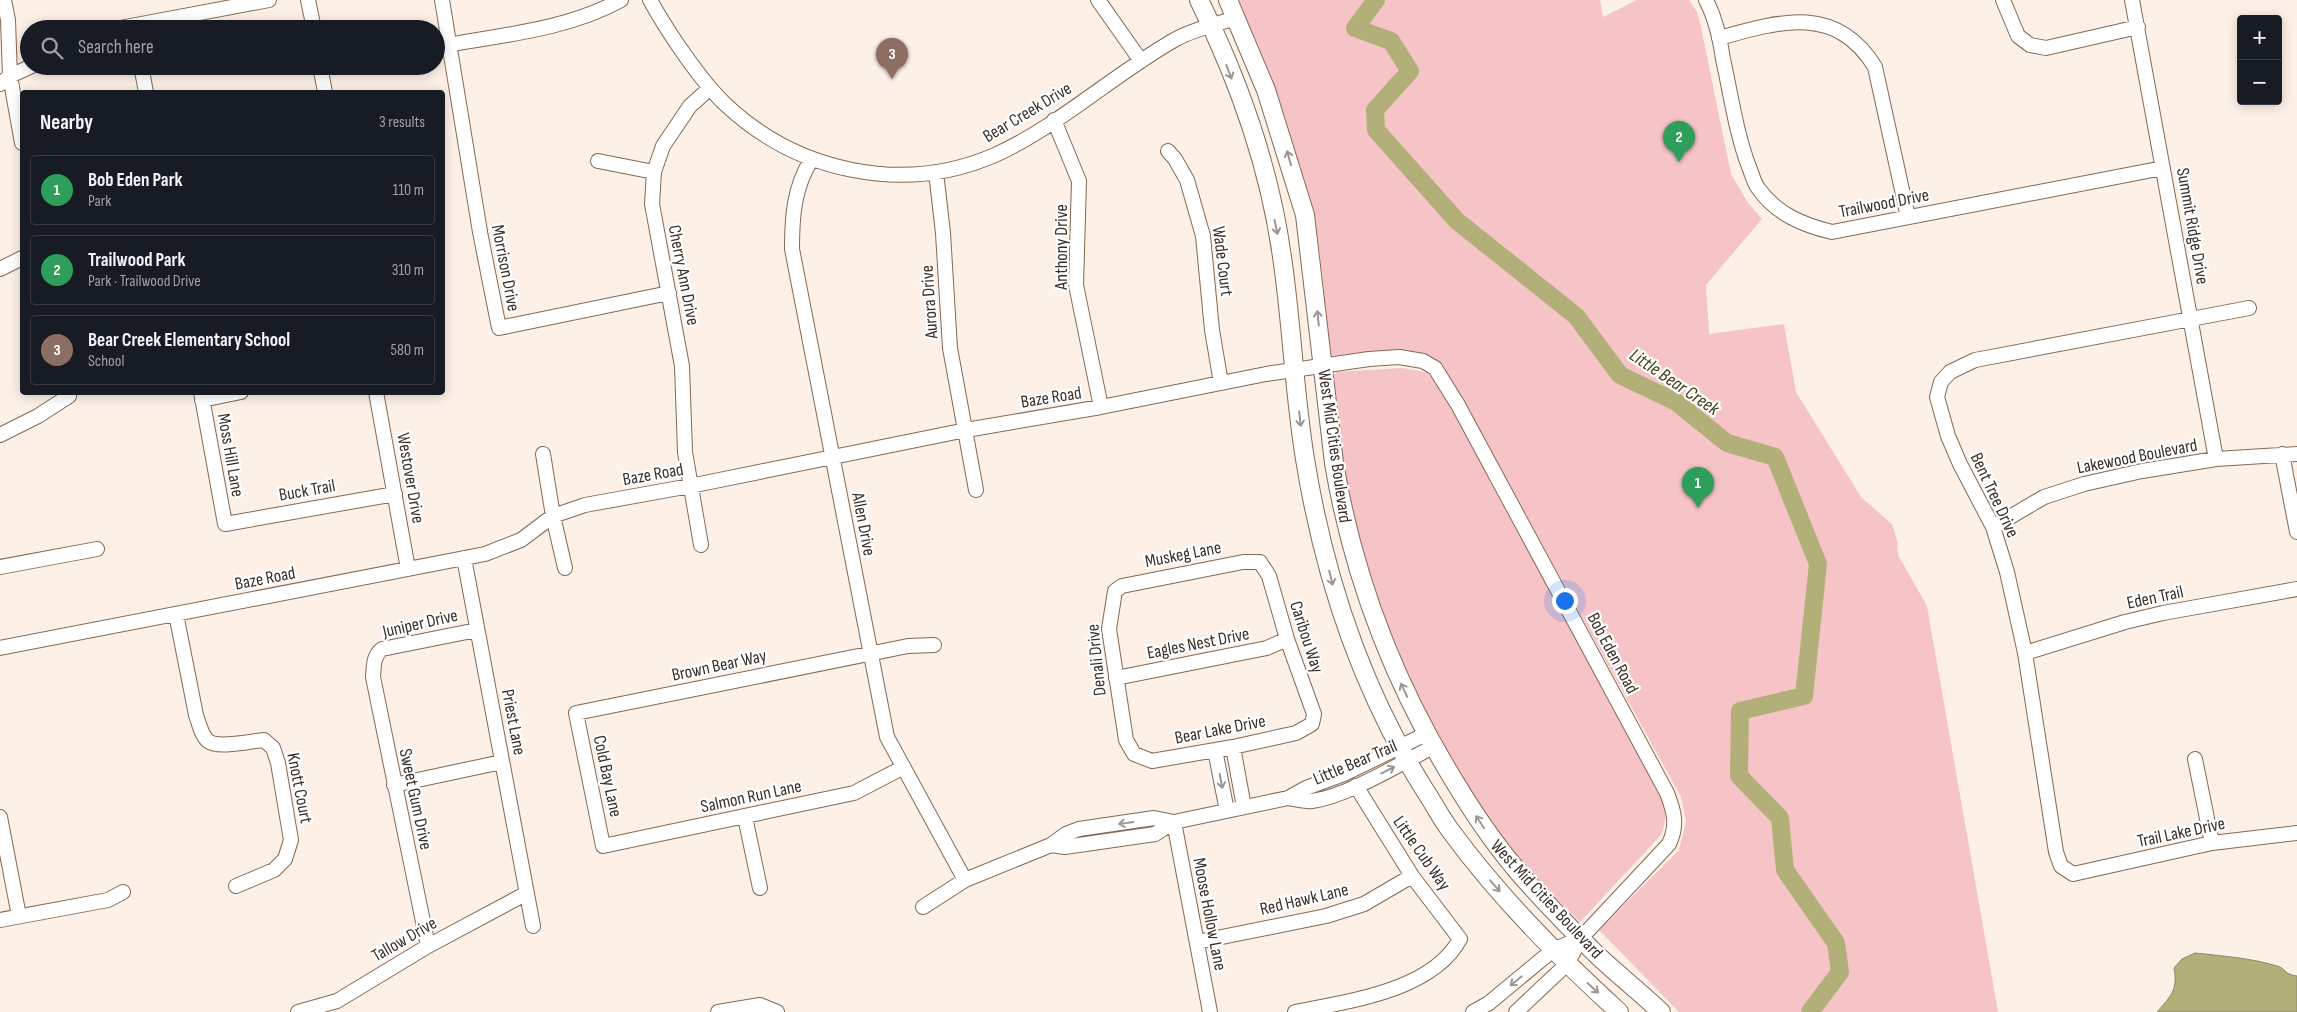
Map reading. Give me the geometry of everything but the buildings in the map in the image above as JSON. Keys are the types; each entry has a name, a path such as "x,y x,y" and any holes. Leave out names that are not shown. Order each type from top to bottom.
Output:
{"main road":[{"name":"West Mid Cities Boulevard","path":"1199,0 1212,26 1260,150 1282,254 1310,486 1333,587 1372,692 1403,754 1458,841 1516,910 1553,950 1619,1012"},
{"name":"West Mid Cities Boulevard","path":"1228,0 1266,90 1305,215 1334,463 1340,498 1358,570 1376,624 1399,680 1430,740 1488,835 1526,882 1581,938 1661,1012"}],"street":[{"path":"4,0 8,20 5,80 20,136"},
{"path":"169,20 269,0"},
{"path":"308,0 312,20"},
{"path":"442,0 442,20"},
{"path":"445,45 559,25 621,0"},
{"name":"Bear Creek Drive","path":"650,0 710,88 726,105 754,126 811,160 848,170 881,175 916,175 936,172 962,167 994,155 1054,120 1178,38 1236,18"},
{"path":"1098,0 1141,61"},
{"name":"Trailwood Drive","path":"1706,0 1714,14 1736,121 1745,156 1757,187 1770,203 1808,227 1832,232 2163,168"},
{"path":"2003,0 2018,36 2030,45 2046,48 2138,27"},
{"name":"Summit Ridge Drive","path":"2132,0 2216,459"},
{"path":"1720,38 1770,24 1791,21 1816,22 1852,38 1864,49 1875,67 1908,217"},
{"name":"Morrison Drive","path":"445,55 499,328 669,293"},
{"path":"5,80 20,72"},
{"path":"143,75 146,90"},
{"path":"324,75 325,90"},
{"name":"Cherry Ann Drive","path":"701,545 685,452 682,366 652,204 654,172 663,146 677,122 690,106 710,88"},
{"name":"Anthony Drive","path":"1054,120 1079,182 1076,285 1101,408"},
{"name":"Wade Court","path":"1168,151 1176,159 1187,180 1204,236 1212,330 1221,383"},
{"name":"Allen Drive","path":"811,160 802,174 796,194 792,217 792,249 887,737 902,768 965,880"},
{"path":"598,161 654,172"},
{"name":"Aurora Drive","path":"936,172 943,233 950,348 976,490"},
{"path":"0,269 20,259"},
{"name":"Bent Tree Drive","path":"2073,874 2061,866 2056,852 2024,653 2007,572 1993,527 1960,464 1946,428 1937,397 1941,382 1950,372 1975,360 2249,308"},
{"name":"Bob Eden Road","path":"1323,366 1399,357 1423,361 1435,368 1445,382 1479,443 1667,793 1674,810 1675,820 1674,833 1669,844 1581,938"},
{"name":"Baze Road","path":"0,648 464,558 504,548 520,540 553,516 585,505 690,486 966,430 1101,408 1221,383 1323,366"},
{"name":"Westover Drive","path":"377,395 408,569"},
{"path":"0,435 38,416 69,396"},
{"name":"Moss Hill Lane","path":"201,396 225,524"},
{"path":"543,454 553,516 565,568"},
{"path":"2282,454 2297,532"},
{"name":"Lakewood Boulevard","path":"1993,527 2044,497 2084,484 2142,471 2216,459 2297,454"},
{"name":"Buck Trail","path":"225,524 395,494"},
{"path":"0,567 97,549"},
{"name":"Priest Lane","path":"464,558 533,926"},
{"name":"Muskeg Lane","path":"1115,591 1122,586 1220,565 1260,562"},
{"name":"Caribou Way","path":"1260,562 1269,576 1287,639 1314,714 1312,724"},
{"name":"Eden Trail","path":"2024,653 2124,622 2297,589"},
{"name":"Denali Drive","path":"1115,591 1109,629 1126,740 1134,754"},
{"name":"Knott Court","path":"176,614 196,715 201,730 208,741 219,744 264,740 273,748 278,763 291,840 285,859 274,870 236,886"},
{"name":"Juniper Drive","path":"375,659 376,654 382,649 477,630"},
{"name":"Eagles Nest Drive","path":"1116,678 1267,648 1287,639"},
{"name":"Brown Bear Way","path":"576,713 908,646 934,645"},
{"name":"Sweet Gum Drive","path":"375,659 373,677 428,946"},
{"name":"Cold Bay Lane","path":"576,713 603,846"},
{"name":"Bear Lake Drive","path":"1134,754 1152,761 1234,747 1296,733 1312,724"},
{"name":"Little Bear Trail","path":"1288,798 1311,801 1356,786 1403,754 1430,740"},
{"path":"1234,747 1244,807"},
{"path":"1215,750 1227,811"},
{"name":"Little Bear Trail","path":"965,880 1068,840 1155,834 1174,822 1288,798 1306,788 1325,783 1403,754"},
{"path":"2195,758 2212,843"},
{"path":"394,785 502,762"},
{"name":"Salmon Run Lane","path":"603,846 854,793 902,768"},
{"name":"Little Cub Way","path":"1296,1012 1378,994 1406,983 1434,970 1453,953 1460,939 1412,876 1356,786"},
{"path":"0,817 19,916"},
{"path":"745,817 760,888"},
{"name":"Moose Hollow Lane","path":"1174,822 1210,1012"},
{"name":"Trail Lake Drive","path":"2073,874 2212,843 2297,833"},
{"name":"Red Hawk Lane","path":"1197,942 1326,916 1364,904 1412,876"},
{"path":"923,907 965,880"},
{"path":"0,920 108,900 123,892"},
{"name":"Tallow Drive","path":"298,1012 337,1001 428,946 527,893"},
{"path":"1473,1012 1489,1003 1553,950 1581,938"},
{"path":"1516,1012 1567,964 1581,938"},
{"path":"718,1012 760,1005 777,1012"}],"shaded area":[{"path":"1235,0 1600,0 1603,17 1637,0 1689,0 1697,12 1701,27 1731,174 1748,203 1762,219 1706,285 1709,334 1784,324 1796,392 1861,497 1892,524 1897,540 1898,555 1927,606 1998,1012 1679,1012 1599,930 1679,850 1686,821 1681,797 1458,393 1435,362 1369,352 1330,356 1319,248 1305,184 1278,104"},
{"path":"1402,368 1425,372 1437,379 1659,786 1665,816 1661,835 1580,922 1528,870 1460,780 1405,678 1364,560 1340,450 1332,380 1336,372"},
{"path":"2195,953 2267,963 2297,976 2297,1012 2157,1012 2174,987 2174,968 2182,959"}],"waterway":[{"name":"Little Bear Creek","path":"1376,0 1355,28 1391,41 1410,71 1375,110 1376,130 1457,221 1576,316 1620,375 1676,402 1727,443 1775,457 1818,564 1804,696 1740,711 1739,776 1780,818 1785,870 1836,943 1840,972 1810,1012"}],"place":[{"name":"Bear Creek Elementary School","path":"892,79"},
{"name":"Trailwood Park","path":"1679,162"},
{"name":"Bob Eden Park","path":"1698,508"}]}
